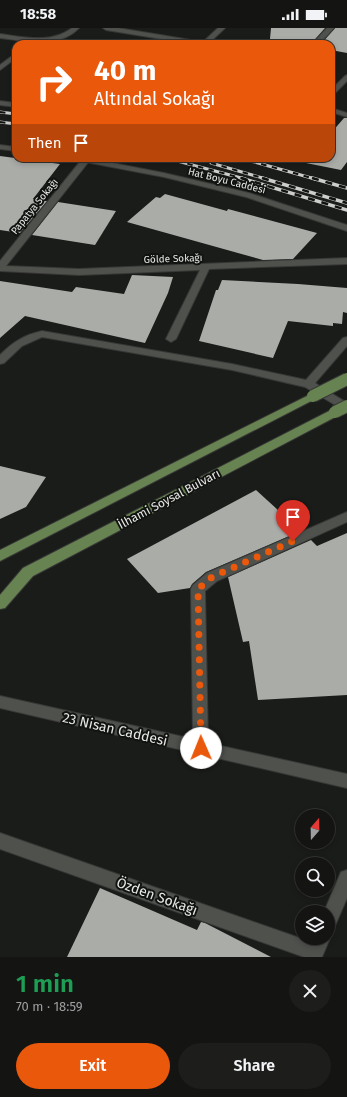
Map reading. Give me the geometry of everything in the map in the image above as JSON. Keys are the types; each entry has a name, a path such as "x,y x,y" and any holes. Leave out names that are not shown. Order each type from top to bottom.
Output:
{"main road":[{"path":"0,556 347,379"},
{"name":"İlhami Soysal Bulvarı","path":"0,604 28,572 347,407"}],"street":[{"path":"49,40 64,37 76,28"},
{"path":"106,28 180,40"},
{"path":"208,40 222,28"},
{"path":"319,40 331,28"},
{"path":"0,36 23,40"},
{"path":"0,68 12,58"},
{"path":"335,90 347,77"},
{"path":"0,103 12,104"},
{"path":"335,111 347,115"},
{"path":"0,147 12,148"},
{"name":"Papatya Sokağı","path":"0,267 84,162"},
{"name":"Hat Boyu Caddesi","path":"96,162 249,195 347,228"},
{"name":"Gölde Sokağı","path":"0,267 79,272 347,260"},
{"path":"171,339 206,267"},
{"path":"0,361 14,346 28,337 42,334 232,367 308,384 347,407"},
{"path":"308,384 347,340"},
{"path":"201,748 198,589 212,577 347,517"},
{"name":"23 Nisan Caddesi","path":"0,702 347,781"},
{"name":"Özden Sokağı","path":"0,840 316,949"},
{"path":"335,906 347,878"}],"building":[{"path":"271,28 325,28 314,40 270,39"},
{"path":"335,28 347,28 347,53 335,51 335,40 324,40"},
{"path":"344,118 347,118 347,162 341,170 306,163 335,162 335,128"},
{"path":"0,156 12,158 12,162 45,162 60,164 33,199 47,201 20,233 0,230"},
{"path":"165,194 317,233 293,259 263,260 127,222 156,197 160,198"},
{"path":"58,202 116,211 95,245 32,235"},
{"path":"132,275 173,277 168,293 145,343 25,316 0,338 0,281 72,292 76,287 124,294"},
{"path":"222,280 347,288 347,313 343,312 342,324 333,323 333,326 288,321 273,358 199,341 216,290 218,290"},
{"path":"0,466 46,477 26,507 0,519"},
{"path":"256,490 301,531 206,572 192,584 190,588 158,593 127,559"},
{"path":"347,533 347,695 258,700 249,641 243,642 228,577 311,540 317,546"},
{"path":"100,888 197,930 201,922 205,923 271,957 67,957"}],"railway":[{"path":"0,112 12,114"},
{"path":"0,122 12,124"},
{"path":"181,162 245,179"},
{"path":"254,162 315,179"},
{"path":"211,163 266,179"},
{"path":"241,178 347,210"},
{"path":"262,178 347,203"},
{"path":"312,178 347,188"}],"route":[{"path":"201,748 198,589 212,577 293,541"}]}
